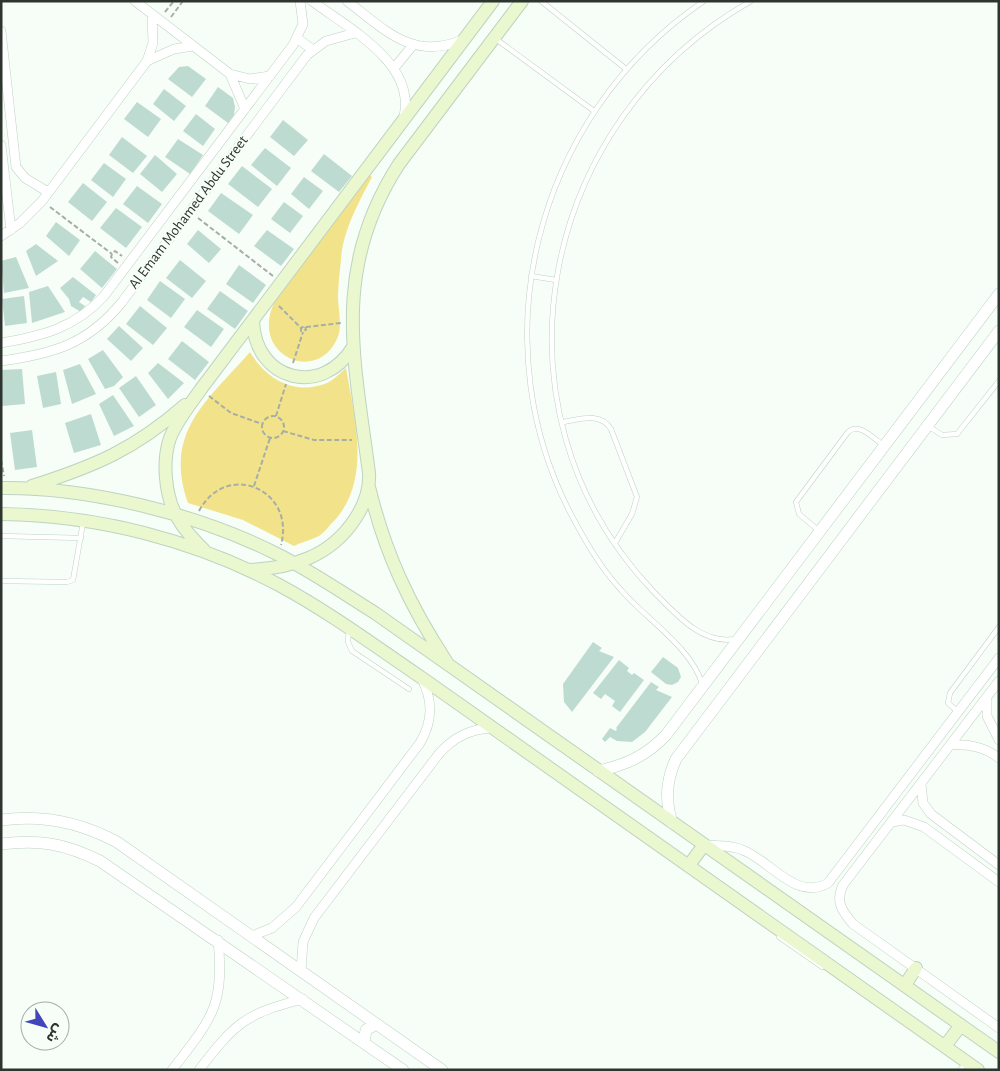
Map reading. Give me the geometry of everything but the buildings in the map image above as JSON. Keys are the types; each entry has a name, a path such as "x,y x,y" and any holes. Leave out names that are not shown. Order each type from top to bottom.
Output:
{"main road":[{"path":"208,552 186,531 176,516 166,474 166,454 176,426 201,389 493,1"},
{"path":"450,668 424,628 398,578 379,526 369,487 351,321 354,275 359,251 378,199 399,164 522,1"},
{"path":"253,321 253,332 262,354 278,370 289,375 302,377 326,373 346,357 353,347"},
{"path":"28,488 87,468 131,446 152,433 201,389"},
{"path":"249,570 296,564 325,551 338,541 357,516 369,487"},
{"path":"4,488 28,488 102,498 176,516 236,535 296,564 375,613 450,668 999,1052"},
{"path":"1,514 84,520 135,530 208,552 249,570 293,593 349,628 422,678 887,1004 945,1046 963,1066 978,1070"},
{"path":"689,865 704,845"},
{"path":"905,985 916,968"},
{"path":"945,1046 961,1025"}],"street":[{"path":"134,1 230,74 250,79 270,76"},
{"name":"Al Emam Mohamed Abdu Street","path":"1,343 55,331 77,320 96,305 298,39 303,24 300,1"},
{"path":"312,1 355,33 395,67 405,92 404,120"},
{"path":"347,1 394,37 413,45 442,47 465,39"},
{"path":"1,236 11,230 42,201 146,62 154,44 159,20"},
{"path":"1,31 16,167 19,173 48,192"},
{"name":"Al Emam Mohamed Abdu Street","path":"1,361 48,354 72,344 94,330 118,307 302,61 313,50 333,38 355,33"},
{"path":"298,39 313,50"},
{"path":"395,67 413,45"},
{"path":"146,62 174,49 193,46"},
{"path":"230,74 245,109"},
{"path":"1,145 11,230"},
{"path":"5,176 19,173"},
{"path":"598,771 629,763 655,746 739,639 999,294"},
{"path":"672,823 668,810 667,790 670,771 676,759 999,331"},
{"path":"960,345 978,358"},
{"path":"704,845 744,850 799,887 814,889 828,883 999,658"},
{"path":"252,936 276,925 296,907 420,743 430,716 430,696 422,678"},
{"path":"999,681 843,885 839,902 843,913 853,924 999,1028"},
{"path":"987,697 990,725 999,740"},
{"path":"301,971 303,942 314,918 438,755 452,740 461,735 492,728"},
{"path":"951,744 968,744 979,747 999,758"},
{"path":"921,784 921,797 931,814 999,865"},
{"path":"1,820 46,818 93,830 128,849 442,1070"},
{"path":"892,822 913,822 924,827 999,882"},
{"path":"1,844 35,841 75,848 126,877 403,1070"},
{"path":"833,878 843,885"},
{"path":"172,1070 202,1030 218,998 221,982 218,940"},
{"path":"199,1070 222,1040 246,1018 261,1011 303,999"},
{"path":"335,1022 345,1012 347,1003"},
{"path":"364,1042 366,1030 376,1024"}],"lane":[{"path":"540,1 626,69"},
{"path":"703,686 696,667 690,659 621,590 598,560 562,495 548,461 531,388 527,351 527,314 531,276 547,207 576,141 594,110 626,69 654,40 704,1"},
{"path":"739,639 711,638 695,629 638,574 615,543 592,505 562,422 554,375 552,337 556,280 564,240 576,201 593,164 613,128 637,95 665,65 695,38 751,1"},
{"path":"494,38 594,110"},
{"path":"531,276 556,280"},
{"path":"927,425 942,435 957,434 999,381"},
{"path":"562,422 598,418 611,429 637,497 632,514 615,543"},
{"path":"820,531 799,514 796,502 837,447 850,430 858,428 884,446"},
{"path":"1,581 70,582 76,575 84,520"},
{"path":"1,536 81,538"},
{"path":"958,712 948,702 950,692 999,627"},
{"path":"349,628 348,642 352,651 409,689"}],"path":[{"path":"159,20 174,1"},
{"path":"159,20 183,1"},
{"path":"42,201 112,254"},
{"path":"189,211 281,282"},
{"path":"270,297 303,332"},
{"path":"301,328 351,321"},
{"path":"276,416 303,332 306,332 306,327"},
{"path":"201,389 231,413 262,424"},
{"path":"267,416 276,416 283,422 283,431 278,437 270,438 263,432 262,424 267,416"},
{"path":"283,431 314,440 365,440"},
{"path":"254,486 270,438"},
{"path":"1,460 4,488"},
{"path":"193,521 208,498 221,489 237,484 254,486 273,499 281,513 284,529 278,554"}],"shaded area":[{"path":"370,175 372,177 352,217 342,248 338,292 340,329 337,339 327,353 315,360 302,362 289,358 278,349 271,337 269,321 274,303"},
{"path":"250,352 264,370 282,382 293,386 315,387 327,383 346,368 358,451 352,490 343,509 328,528 319,536 294,546 243,520 188,503 182,478 181,456 185,437 194,419 219,386"}]}
